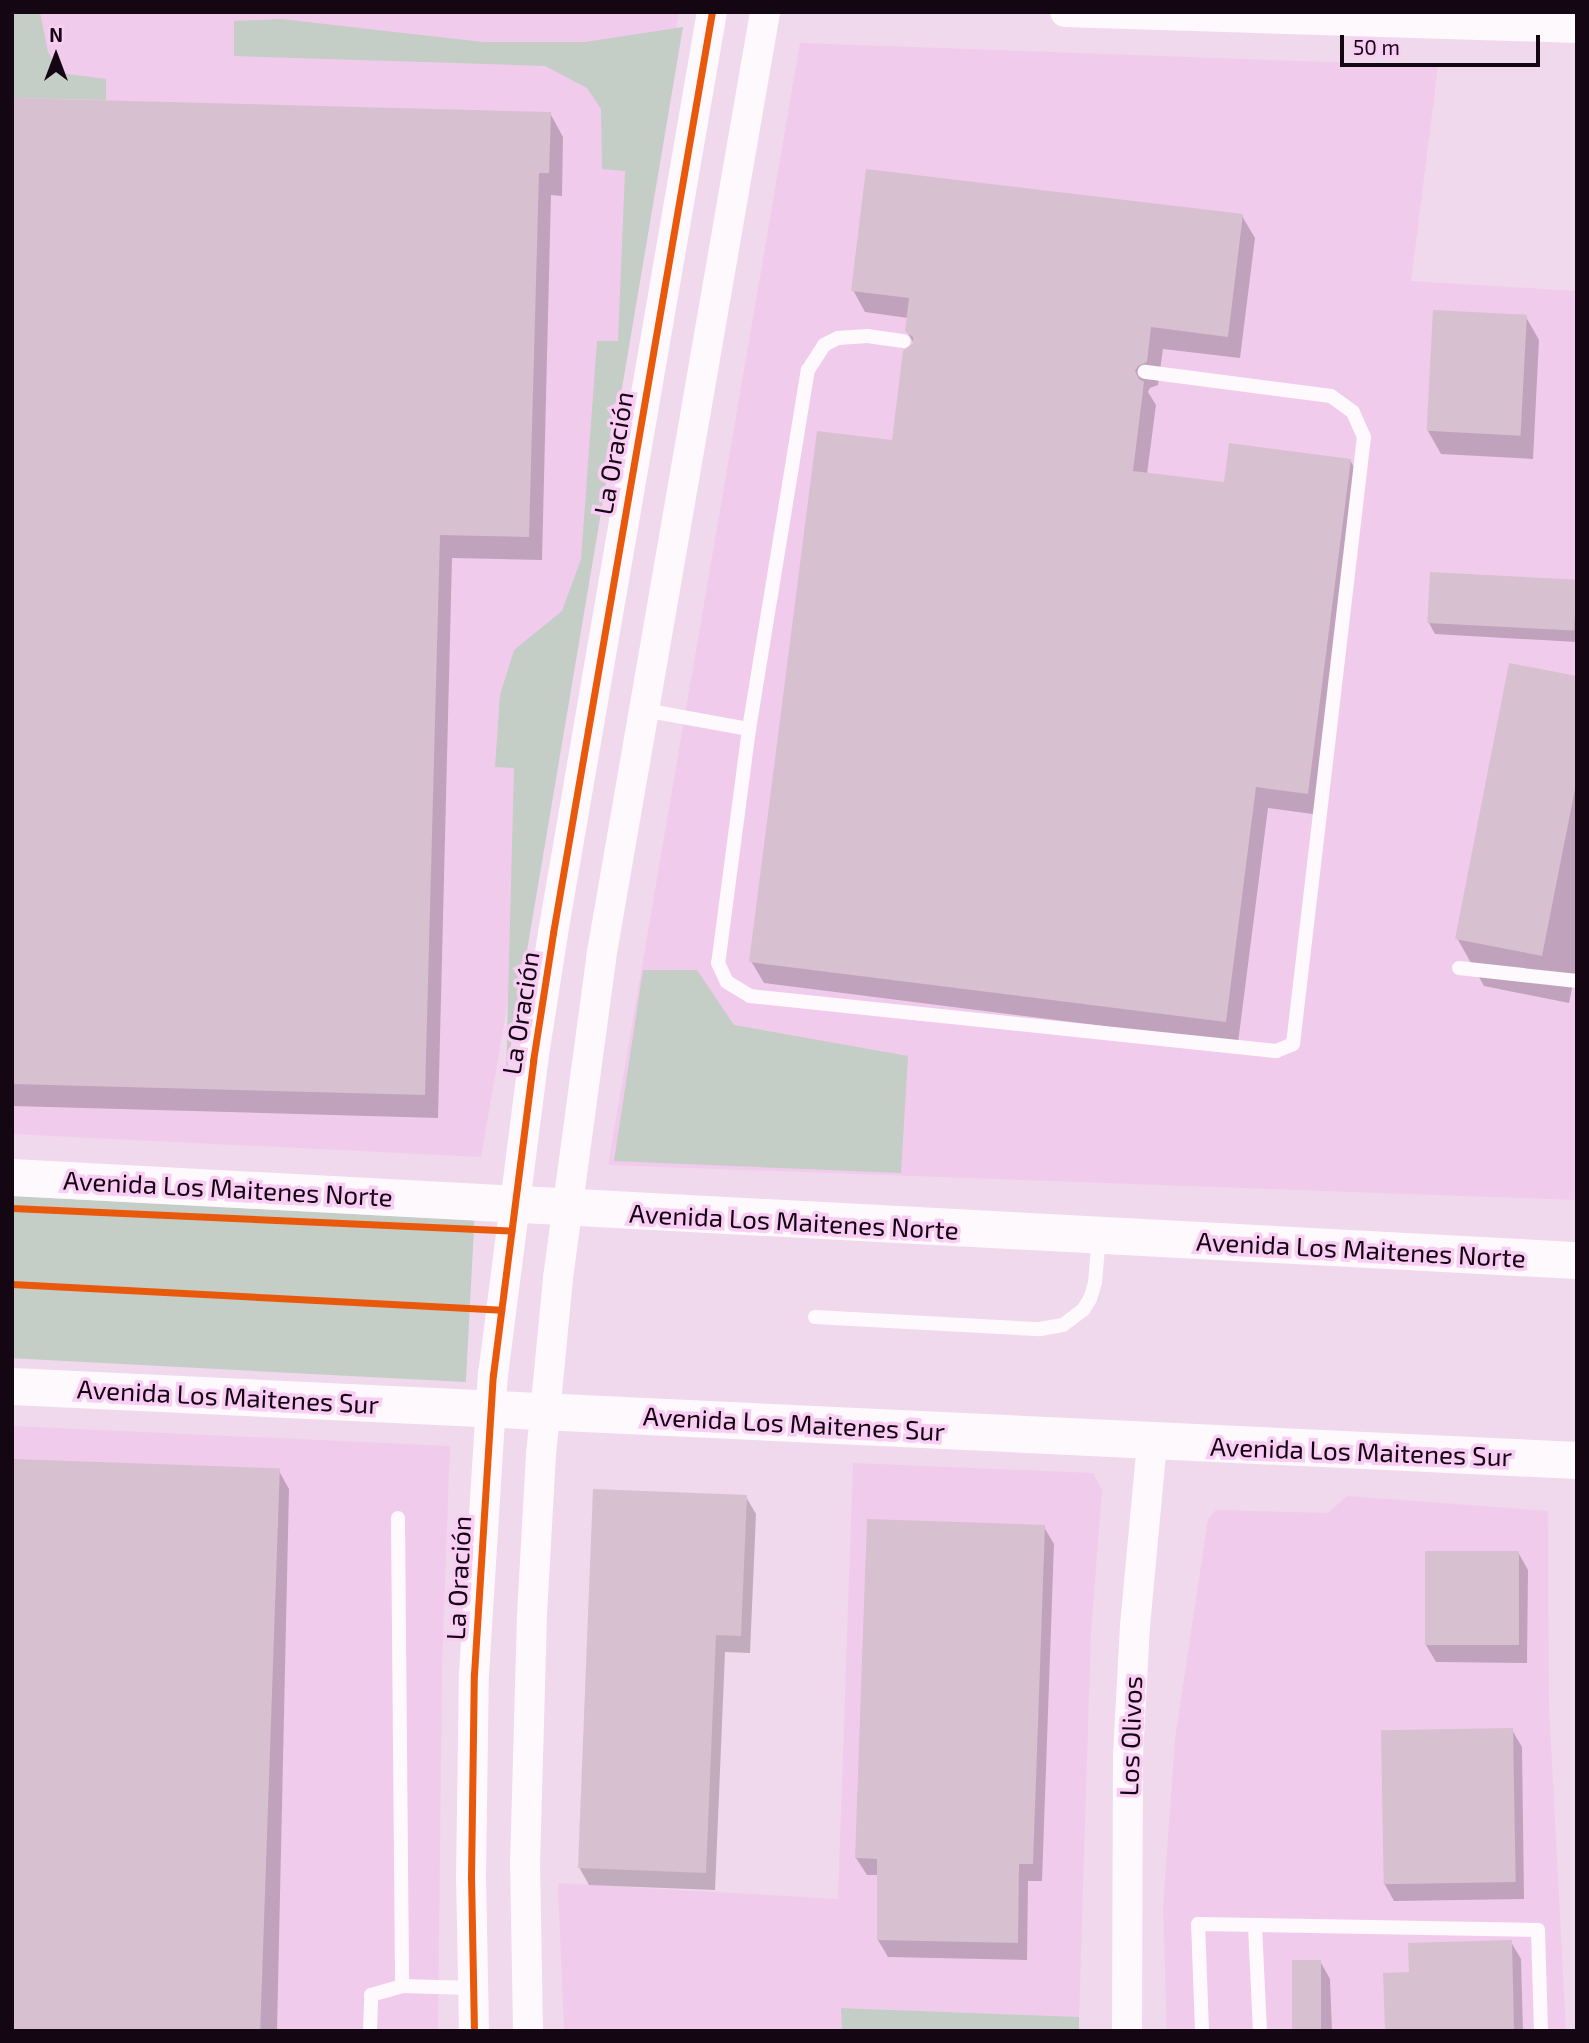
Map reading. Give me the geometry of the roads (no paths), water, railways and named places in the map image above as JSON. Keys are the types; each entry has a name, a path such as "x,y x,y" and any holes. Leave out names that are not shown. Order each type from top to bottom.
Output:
{"street":[{"name":"La Oración","path":"474,2031 474,1674 490,1408 514,1202 533,1061 571,824 712,12"},
{"path":"528,2031 527,1747 544,1411 566,1209 601,958 765,12"},
{"path":"1065,12 1577,28"},
{"name":"Avenida Los Maitenes Norte","path":"12,1177 514,1202 566,1209 1577,1260"},
{"name":"Avenida Los Maitenes Sur","path":"12,1386 1577,1460"},
{"name":"Los Olivos","path":"1127,2031 1125,1876 1129,1742 1135,1626 1152,1442"}],"lane":[{"path":"904,341 867,336 838,338 824,345 808,370 749,729 718,963 727,982 750,996 1276,1051 1293,1044 1364,437 1353,412 1331,396 1145,372"},
{"path":"644,710 749,729"},
{"path":"1459,968 1577,981"},
{"path":"815,1317 1040,1329 1063,1325 1083,1310 1090,1299 1095,1283 1099,1236"},
{"path":"398,1518 402,1986"},
{"path":"1202,2031 1198,1924 1538,1930 1541,2031"},
{"path":"1255,1926 1260,2031"},
{"path":"370,2031 370,1995 402,1986 472,1988"}]}
